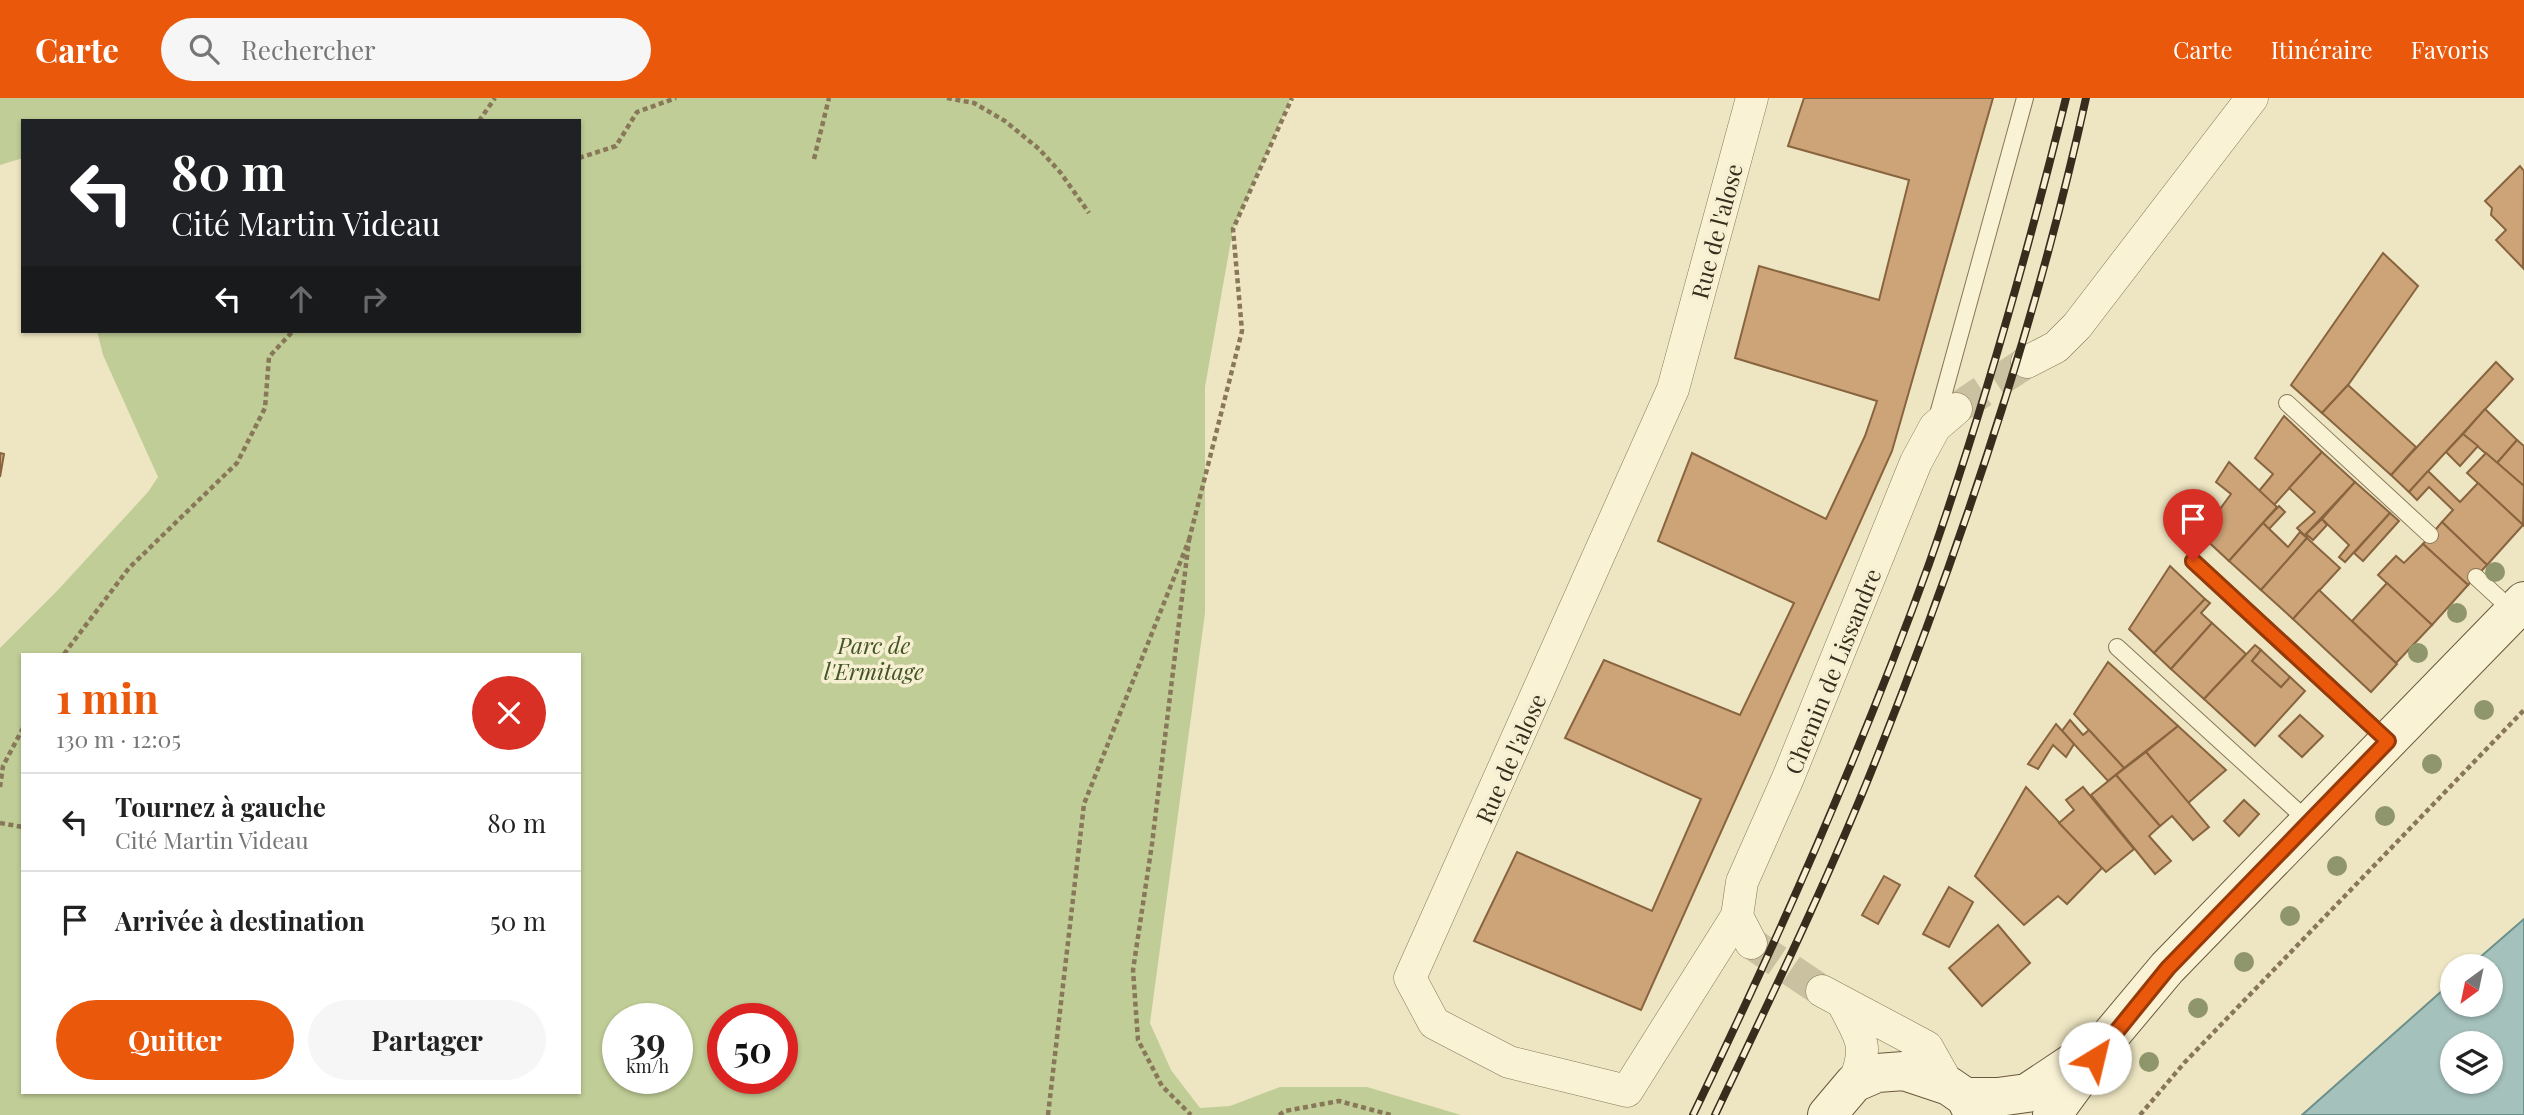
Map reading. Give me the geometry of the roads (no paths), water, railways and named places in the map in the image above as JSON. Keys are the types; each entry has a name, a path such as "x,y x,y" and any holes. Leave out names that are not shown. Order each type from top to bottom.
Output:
{"main road":[{"path":"2052,1115 2110,1036 2168,968 2519,607"},
{"path":"1827,1115 1854,1083 1877,1073 1904,1071 1963,1099 2027,1093 2110,1036"}],"street":[{"name":"Rue de l'alose","path":"1744,929 1627,1091 1509,1062 1434,1023 1410,978 1673,390 1752,98"},
{"path":"2028,362 2056,347 2077,326 2252,98"},
{"name":"Chemin de Lissandre","path":"1744,929 1742,882 1788,778 1916,462 1945,418"},
{"path":"1854,1083 1862,1064 1863,1044 1832,997 1927,1047 1963,1099"}],"lane":[{"path":"1945,418 2025,98"},
{"path":"2287,402 2430,535"},
{"path":"2193,561 2388,741"},
{"path":"2476,577 2519,607"},
{"path":"2117,647 2308,821"}],"water":[{"path":"2524,919 2524,1115 2302,1115 2440,993 2440,1017 2503,1017 2503,954 2484,954"}],"tunnel":[{"path":"1956,409 2027,362"},
{"path":"1751,943 1822,991"}],"railway":[{"path":"1693,1115 1818,842 1876,704 1929,564 1968,449 2003,332 2066,98"},
{"path":"1715,1115 1841,844 1940,592 2021,347 2045,264 2086,98"}],"park label":[{"name":"Parc de l'Ermitage","path":"874,657"}]}
